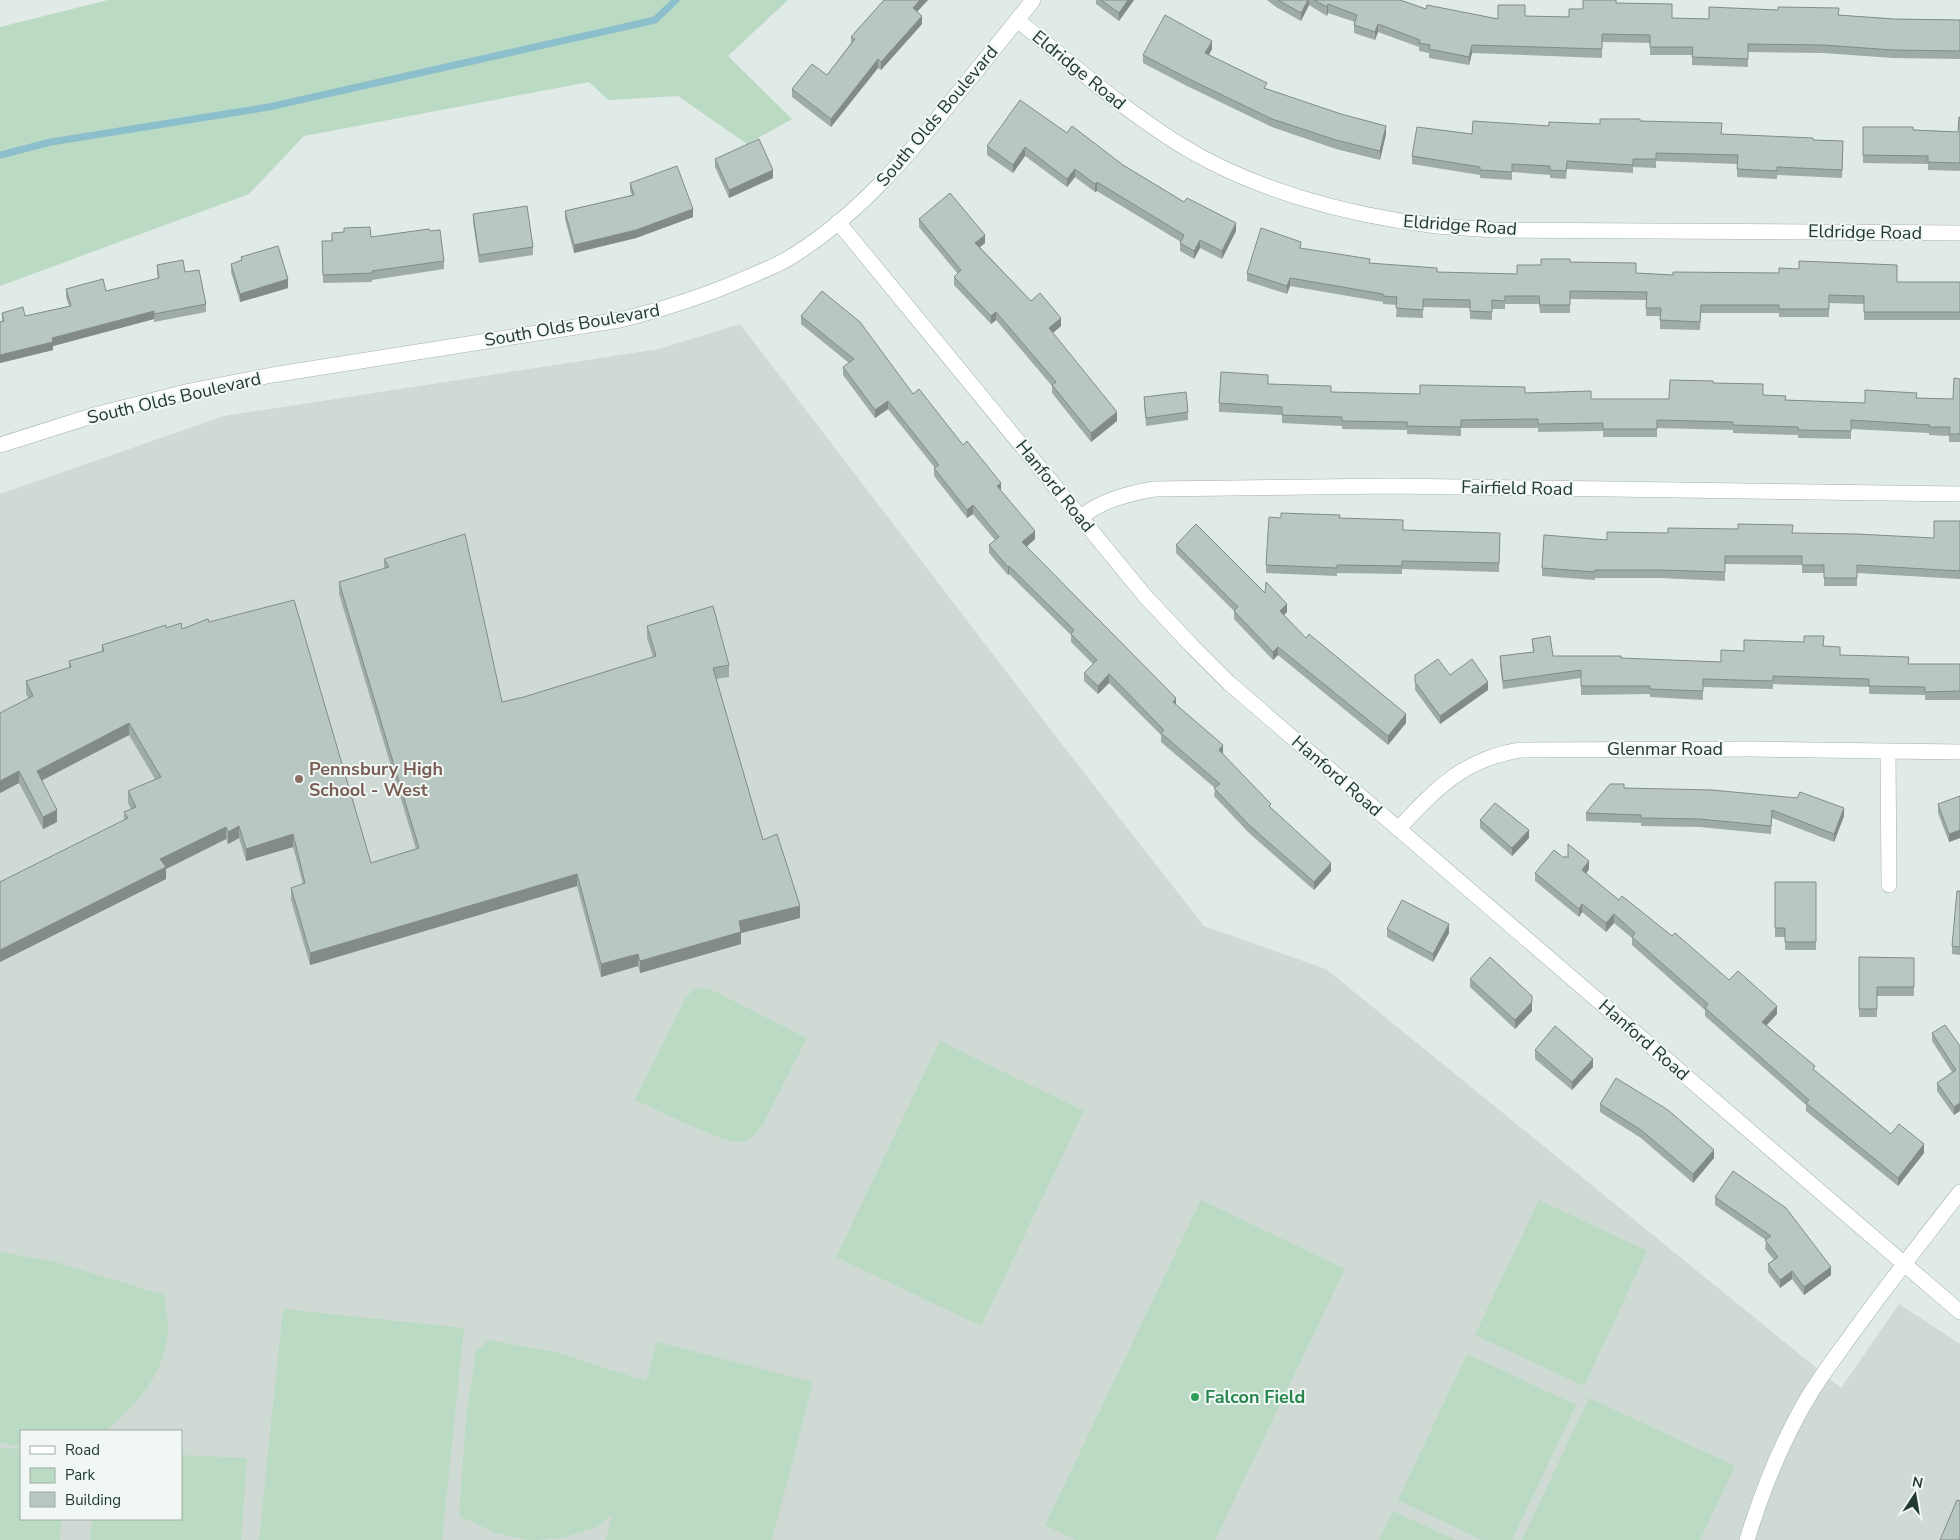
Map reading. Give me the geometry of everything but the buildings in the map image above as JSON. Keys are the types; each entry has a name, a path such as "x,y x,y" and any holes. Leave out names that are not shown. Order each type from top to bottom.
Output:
{"street":[{"name":"South Olds Boulevard","path":"0,445 98,414 272,375 609,322 650,313 714,292 777,265 794,255 838,222 875,191 911,152 1033,0"},
{"name":"Eldridge Road","path":"1017,20 1126,109 1180,145 1216,164 1264,185 1329,206 1377,217 1431,225 1494,230 1960,233"},
{"name":"Hanford Road","path":"838,222 1145,596 1229,683 1960,1312"},
{"name":"Fairfield Road","path":"1080,518 1102,503 1135,492 1155,489 1391,486 1960,494"},
{"name":"Glenmar Road","path":"1398,829 1431,794 1455,775 1478,761 1501,753 1520,750 1751,749 1960,752"},
{"path":"1888,751 1889,885"},
{"path":"1747,1540 1758,1504 1781,1448 1797,1415 1819,1379 1904,1263 1960,1192"}],"shaded area":[{"path":"740,324 1064,747 1204,926 1326,969 1841,1388 1899,1304 1960,1344 1960,1540 0,1540 0,494 224,416 659,349"}],"green space":[{"path":"108,0 788,0 728,56 792,119 747,144 678,96 608,100 589,82 304,136 249,194 0,286 0,27"},
{"path":"702,988 712,990 807,1038 764,1122 752,1137 745,1141 733,1141 706,1132 635,1100 685,999 692,991"},
{"path":"940,1041 1084,1111 981,1326 836,1257"},
{"name":"Falcon Field","path":"1201,1200 1345,1269 1215,1540 1076,1540 1045,1525"},
{"path":"1539,1200 1647,1251 1584,1386 1475,1335"},
{"path":"0,1252 52,1261 164,1295 168,1329 162,1360 156,1374 139,1398 107,1430 20,1430 20,1447 0,1442"},
{"path":"283,1309 464,1328 442,1540 259,1540"},
{"path":"489,1340 555,1352 646,1381 657,1342 813,1382 772,1540 606,1540 612,1514 597,1527 563,1538 528,1540 496,1533 459,1516 466,1417 476,1351"},
{"path":"1467,1354 1576,1405 1512,1540 1482,1540 1398,1500"},
{"path":"1589,1398 1735,1466 1700,1540 1522,1540"},
{"path":"0,1448 20,1449 20,1520 61,1520 60,1540 0,1540"},
{"path":"182,1455 247,1458 241,1540 90,1540 92,1520 182,1520"},
{"path":"1393,1511 1455,1540 1379,1540"}],"waterway":[{"path":"0,155 51,142 269,107 655,20 676,0"}],"place":[{"name":"Pennsbury High School - West","path":"299,779"},
{"name":"Falcon Field","path":"1195,1397"}]}
